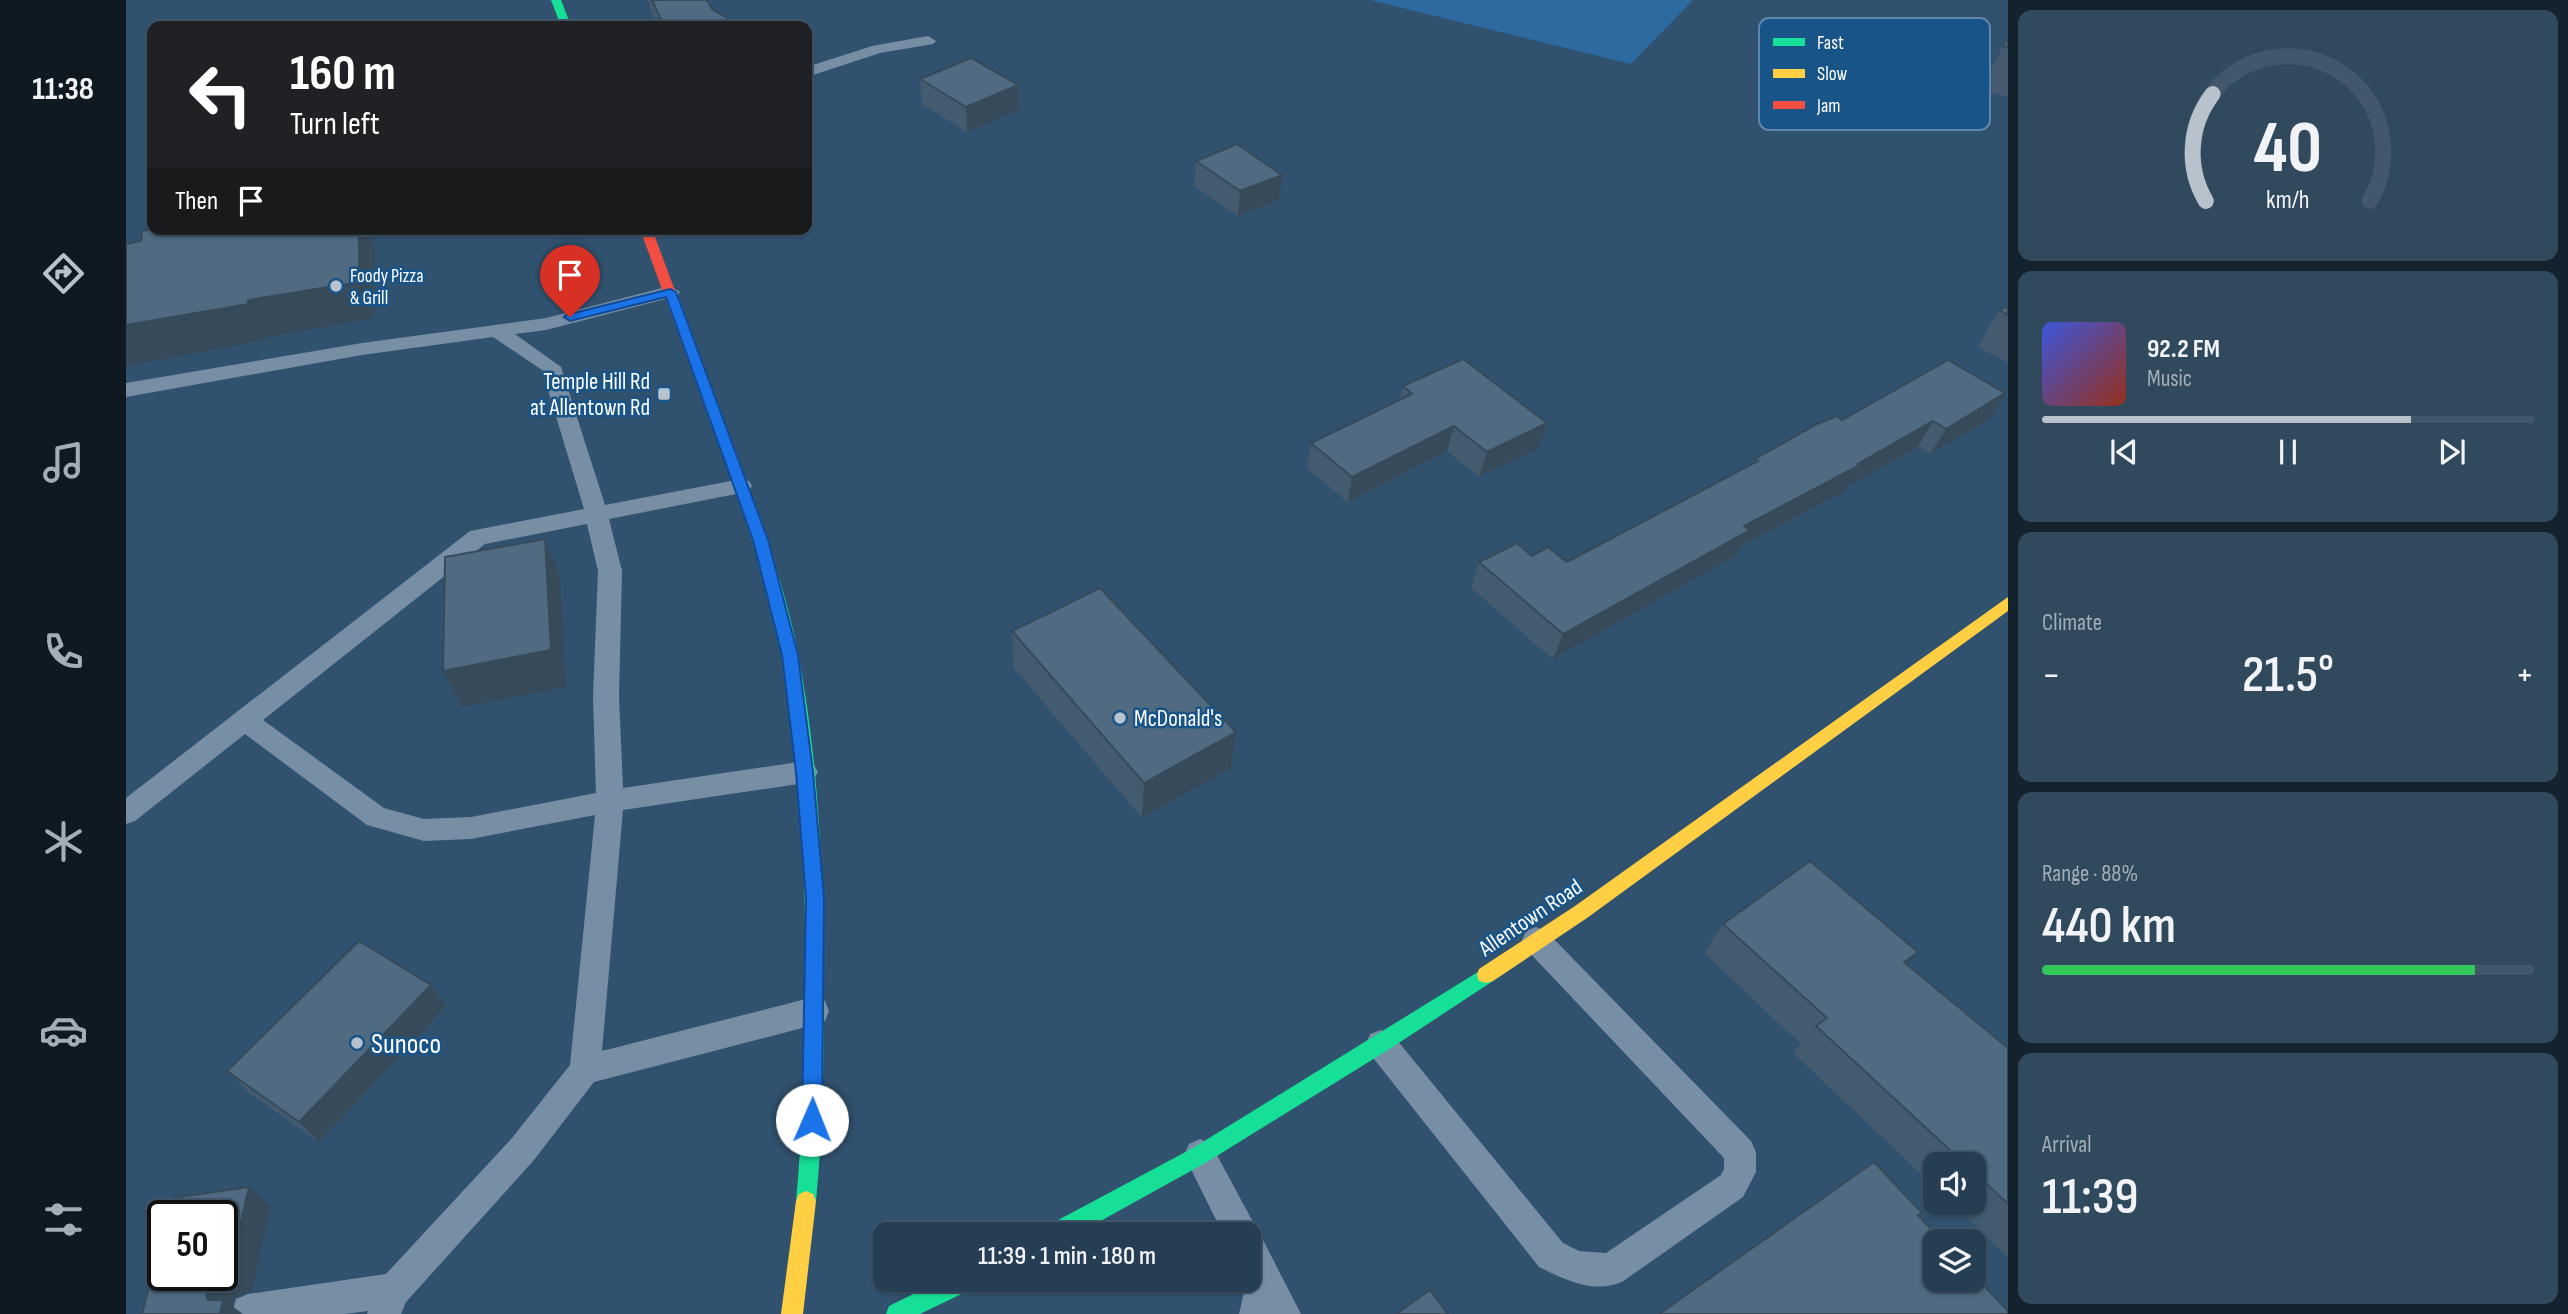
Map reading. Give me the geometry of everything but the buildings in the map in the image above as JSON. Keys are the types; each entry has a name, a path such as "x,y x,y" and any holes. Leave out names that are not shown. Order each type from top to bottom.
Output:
{"main road":[{"path":"556,0 564,21"},
{"path":"648,235 760,540 790,655 815,898 812,1147 792,1314"},
{"name":"Allentown Road","path":"1077,1222 1200,1155 1381,1044 1604,896 2008,603"},
{"path":"897,1314 942,1292"}],"lane":[{"path":"812,70 877,49 928,41"},
{"path":"126,390 362,349 545,324 670,292"},
{"path":"248,1311 389,1302 523,1149 585,1070 610,801 610,744 606,697 610,571 590,487 551,367 496,330"},
{"path":"126,813 478,537 741,486"},
{"path":"245,720 376,817 424,830 471,828 610,801 804,772"},
{"path":"1381,1044 1551,1255 1577,1268 1610,1270 1732,1186 1740,1172 1740,1152 1536,940"},
{"path":"585,1070 814,1012"},
{"path":"1200,1155 1235,1222"},
{"path":"1261,1272 1284,1314"},
{"path":"1256,1314 1259,1310 1258,1292"}],"shaded area":[{"path":"1370,0 1693,0 1631,64"}],"traffic: fast":[{"path":"556,0 564,21"},
{"path":"743,492 770,573 786,634 808,788 813,877 814,1010 806,1201"},
{"path":"1077,1222 1200,1155 1381,1044 1486,975"},
{"path":"897,1314 942,1292"}],"traffic: slow":[{"path":"1486,975 1581,912 2008,603"},
{"path":"792,1314 806,1201"}],"traffic: jam":[{"path":"648,235 743,492"}],"place":[{"name":"Foody Pizza & Grill","path":"336,286"},
{"name":"Temple Hill Rd at Allentown Rd","path":"664,394"},
{"name":"McDonald's","path":"1120,718"},
{"name":"Sunoco","path":"357,1043"}],"route":[{"path":"570,317 670,292 760,540 790,655 804,772 815,898 812,1120"}]}
